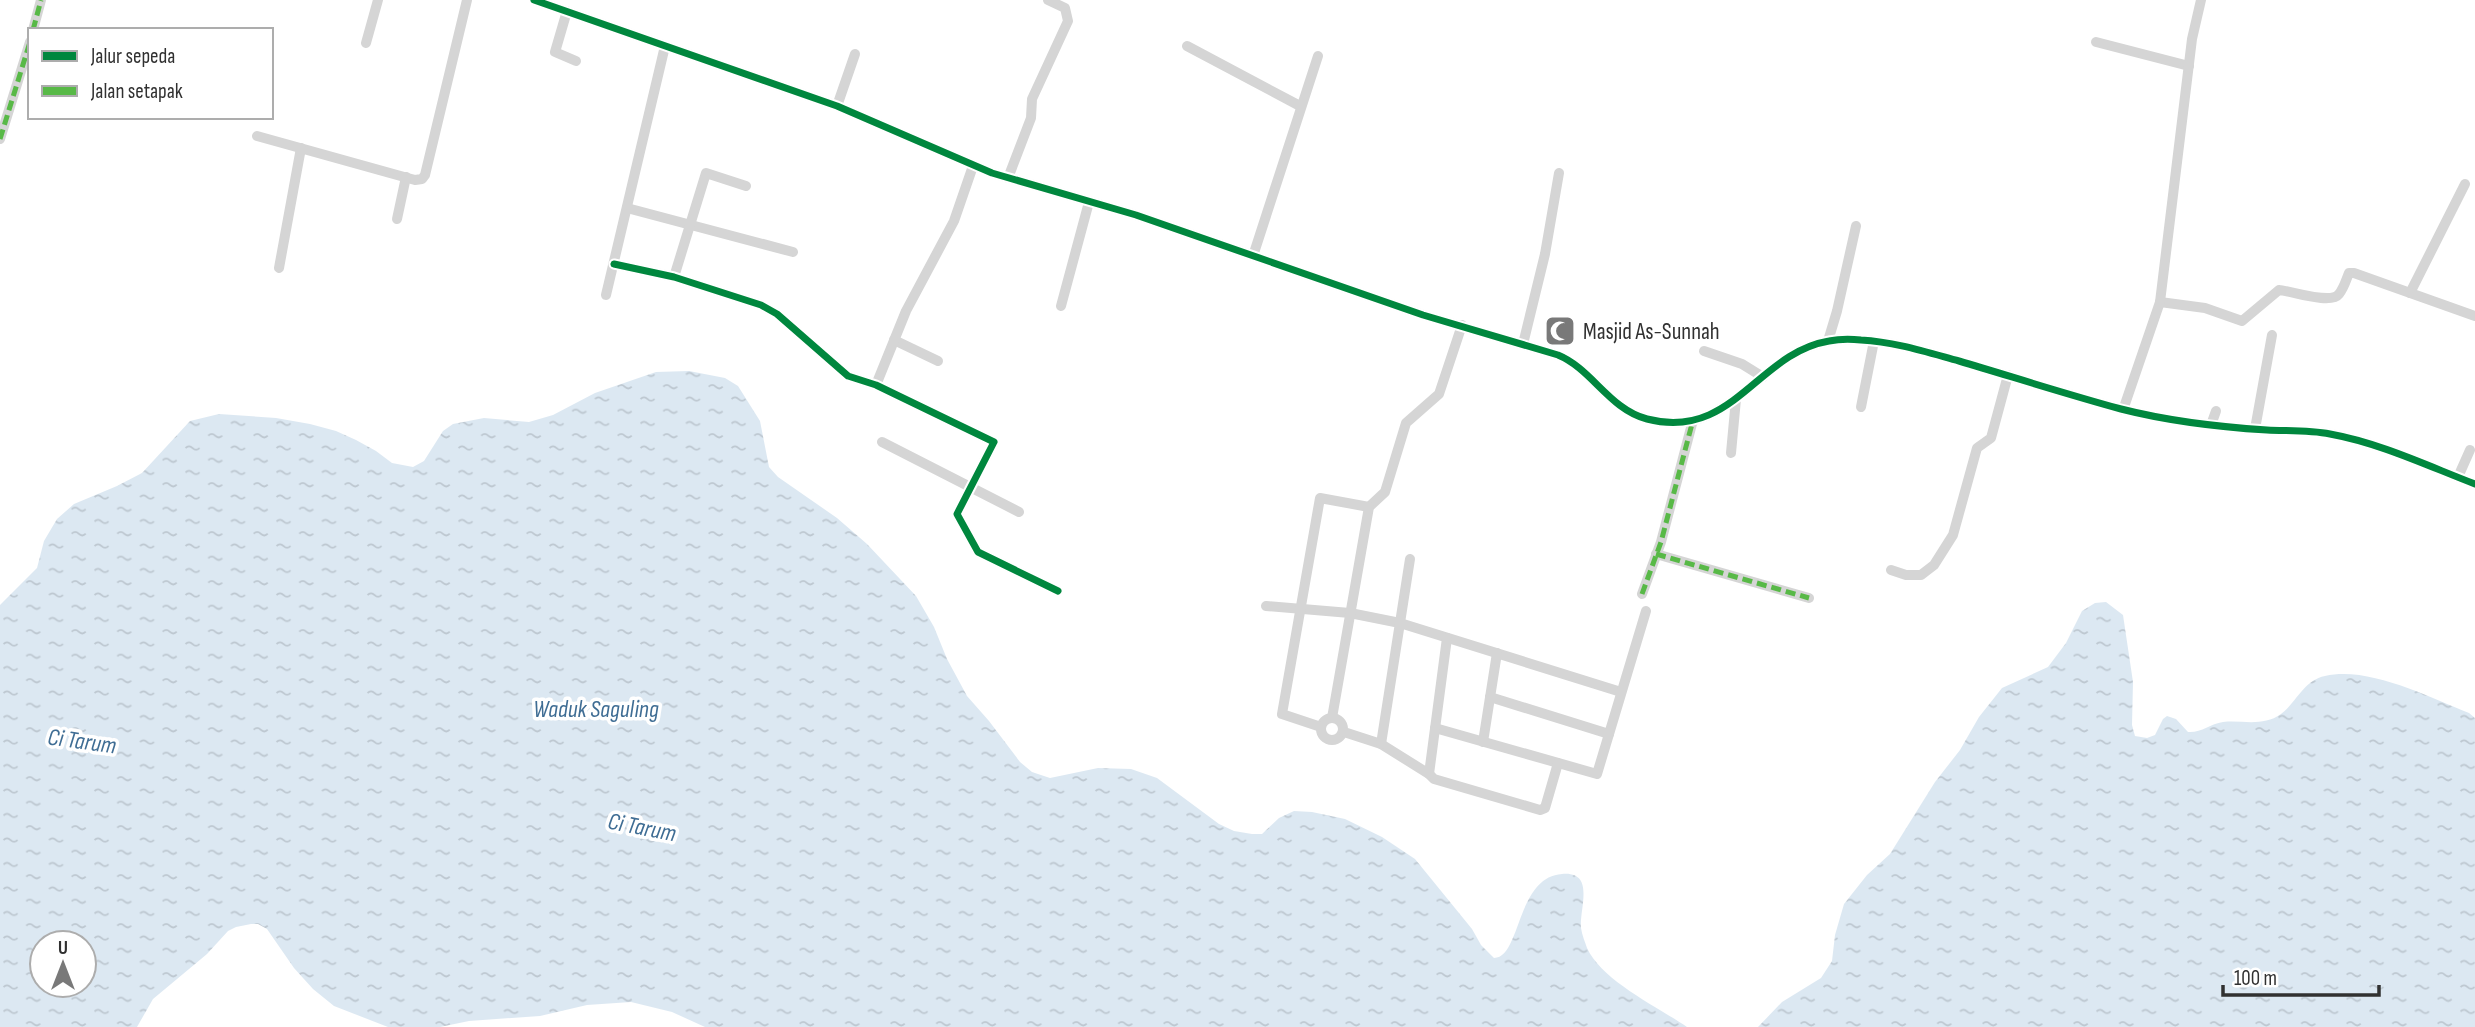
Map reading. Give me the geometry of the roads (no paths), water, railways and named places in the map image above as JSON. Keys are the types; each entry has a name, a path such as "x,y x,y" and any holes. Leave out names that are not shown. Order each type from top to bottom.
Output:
{"street":[{"path":"34,28 41,0"},
{"path":"366,43 378,0"},
{"path":"257,136 420,180 425,175 467,0"},
{"path":"534,0 837,106 973,166 1569,361 1629,413 1652,420 1693,420 1719,411 1791,357 1828,341 1874,341 1903,345 2123,410 2211,425 2331,434 2375,446 2475,484"},
{"path":"1009,178 1031,118 1032,99 1068,20 1065,8 1048,0"},
{"path":"2123,410 2160,302 2194,27 2202,0"},
{"path":"567,11 555,52 576,61"},
{"path":"2096,43 2189,66"},
{"path":"606,295 665,46"},
{"path":"1187,46 1300,106"},
{"path":"0,139 28,48"},
{"path":"837,106 855,54"},
{"path":"1254,256 1318,56"},
{"path":"279,268 301,148"},
{"path":"876,385 906,311 949,230 973,166"},
{"path":"674,277 706,173 746,186"},
{"path":"1523,344 1545,254 1559,173"},
{"path":"397,219 406,177"},
{"path":"2410,293 2465,184"},
{"path":"1060,306 1089,202"},
{"path":"627,208 793,252"},
{"path":"1828,341 1856,226"},
{"path":"614,264 674,277 772,310 844,373 876,385 994,442 957,514 978,552 1058,591"},
{"path":"2160,302 2205,308 2242,321 2255,313 2279,290 2326,299 2334,298 2340,293 2351,273 2475,316"},
{"path":"1332,718 1369,507 1385,492 1406,423 1438,394 1462,325"},
{"path":"2255,429 2272,335"},
{"path":"894,340 938,361"},
{"path":"1861,407 1874,341"},
{"path":"1704,351 1742,365 1763,377"},
{"path":"1891,570 1906,575 1921,575 1934,565 1953,535 1977,448 1991,438 2008,375"},
{"path":"1731,453 1736,399"},
{"path":"2211,425 2216,411"},
{"path":"1642,594 1656,554 1693,420"},
{"path":"882,442 1019,512"},
{"path":"2458,478 2470,450"},
{"path":"1321,727 1282,714 1320,498 1369,507"},
{"path":"1656,554 1809,598"},
{"path":"1381,744 1410,559"},
{"path":"1266,606 1350,613 1400,623 1622,692"},
{"path":"1435,728 1597,774 1646,611"},
{"path":"1429,774 1447,638"},
{"path":"1483,742 1497,653"},
{"path":"1490,697 1609,734"},
{"path":"1332,718 1340,721 1343,732 1339,738 1328,740 1322,735 1321,727 1325,721 1332,718"},
{"path":"1343,732 1381,744 1434,779 1540,810 1545,808 1558,763"}],"water":[{"name":"Waduk Saguling","path":"689,371 725,378 738,386 760,421 769,467 778,477 837,518 867,544 916,596 967,696 1020,762 1032,772 1050,778 1098,768 1131,769 1157,778 1219,824 1234,831 1252,834 1262,834 1279,818 1294,811 1345,819 1382,837 1415,859 1494,958 1503,955 1510,945 1527,902 1536,888 1547,878 1562,874 1572,875 1579,879 1582,885 1584,893 1581,928 1594,960 1618,982 1687,1027 705,1027 672,1012 631,1002 587,1005 540,1016 469,1021 440,1027 388,1027 334,1006 313,989 294,968 267,929 251,924 228,931 207,954 153,999 137,1027 0,1027 0,605 37,568 44,541 57,519 74,504 142,473 190,421 219,414 276,418 336,431 376,451 392,463 413,467 424,461 443,431 453,424 484,418 529,422 553,415 595,393 656,372"},
{"path":"2106,602 2123,615 2133,682 2132,725 2135,736 2147,738 2155,735 2167,716 2176,719 2188,732 2223,722 2253,722 2274,718 2311,682 2325,676 2342,674 2360,675 2398,685 2469,713 2475,718 2475,1027 1758,1027 1782,1002 1821,978 1832,961 1835,935 1844,904 1867,875 1890,854 1935,782 2002,688 2048,667 2066,643 2082,611 2095,603"}],"place":[{"name":"Masjid As-Sunnah","path":"1560,331"}],"water label":[{"name":"Ci Tarum","path":"82,741"},
{"name":"Ci Tarum","path":"642,827"}]}
